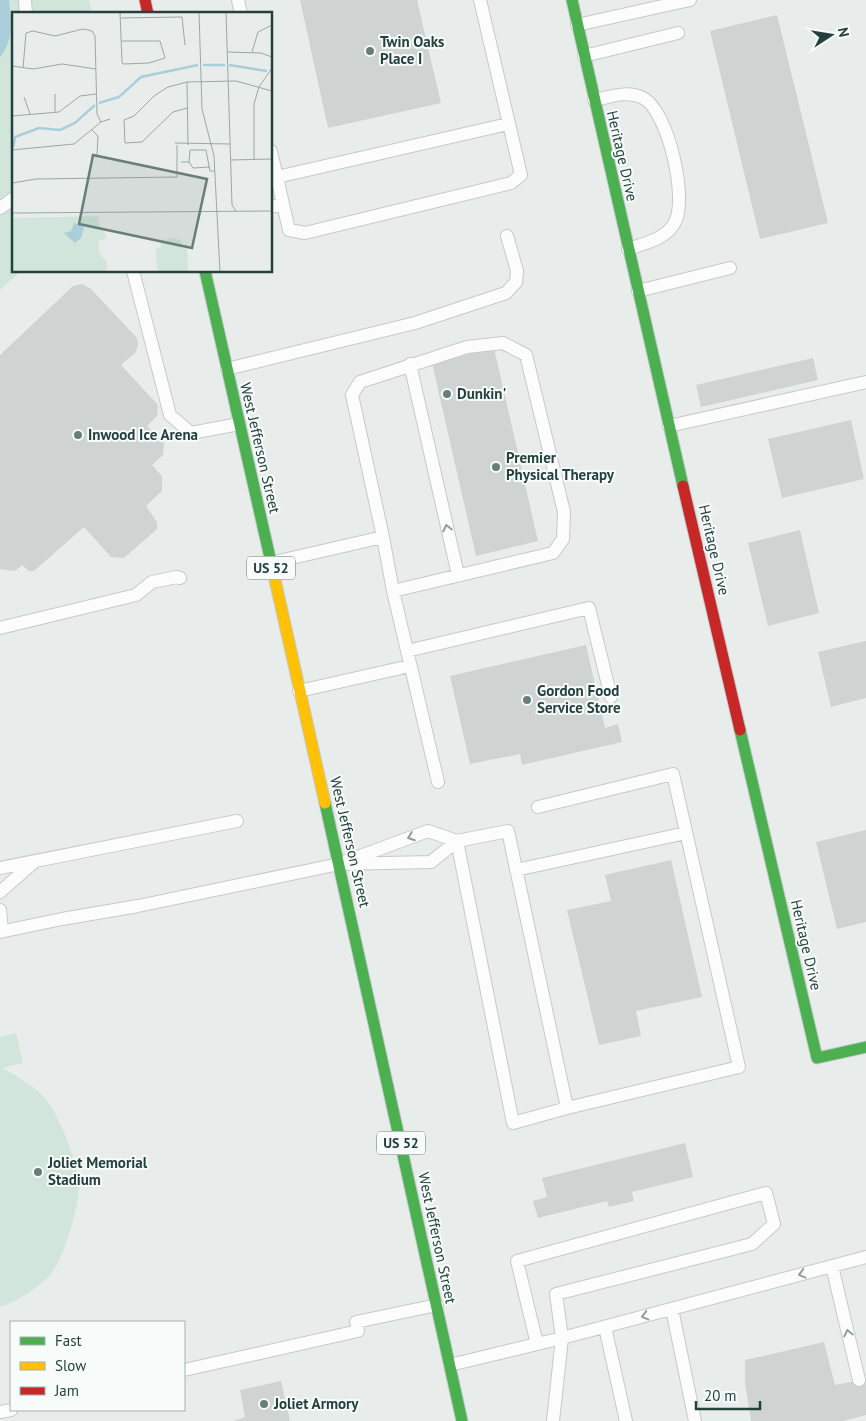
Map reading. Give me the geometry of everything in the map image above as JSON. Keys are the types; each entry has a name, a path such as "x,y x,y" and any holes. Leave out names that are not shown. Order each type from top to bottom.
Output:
{"main road":[{"name":"Heritage Drive","path":"572,0 628,249 817,1058 866,1047"},
{"name":"West Jefferson Street","path":"205,272 340,864 462,1421"}],"lane":[{"path":"272,155 277,177 277,205 289,230 304,232 511,183 521,175 480,0"},
{"path":"577,25 690,0"},
{"path":"584,56 678,32"},
{"path":"594,100 628,93 644,98 658,112 677,172 679,204 675,223 665,236 628,249"},
{"path":"277,177 508,124"},
{"path":"0,208 12,199"},
{"path":"227,369 415,323 506,293 516,282 517,271 507,236"},
{"path":"638,291 730,268"},
{"path":"133,272 170,415 191,433 239,424"},
{"path":"393,591 552,552 563,539 564,512 526,355 516,348 503,343 467,347 410,364 360,382 352,395 393,591 438,782"},
{"path":"410,364 458,575"},
{"path":"669,426 866,382"},
{"path":"270,563 383,537"},
{"path":"0,628 136,595 152,582 180,578"},
{"path":"407,651 589,608 611,697"},
{"path":"300,691 410,666"},
{"path":"458,841 513,1122 739,1067 673,774 538,807"},
{"path":"0,868 237,821"},
{"path":"0,910 1,932 340,864 428,831 458,841"},
{"path":"340,864 431,862 458,841 508,831 567,1108"},
{"path":"516,870 686,833"},
{"path":"0,892 35,861"},
{"path":"537,1344 517,1261 766,1193 774,1224 752,1244 556,1294 562,1338 553,1421"},
{"path":"450,1365 562,1338 866,1257"},
{"path":"832,1266 859,1380"},
{"path":"185,1370 358,1331 356,1322 437,1304"},
{"path":"672,1309 695,1421"},
{"path":"605,1326 626,1421"}],"green space":[{"path":"0,0 89,0 92,12 12,12 12,272 20,272 0,290"},
{"name":"Joliet Memorial Stadium","path":"16,1033 23,1063 2,1068 35,1088 50,1105 60,1122 69,1145 76,1168 79,1188 70,1231 62,1254 53,1271 29,1293 0,1307 0,1037"}],"water":[{"path":"0,0 9,0 11,23 8,44 0,57"}],"building":[{"name":"Twin Oaks Place I","path":"300,0 417,0 441,103 328,128"},
{"path":"777,15 828,223 760,239 710,31"},
{"name":"Inwood Ice Arena","path":"82,284 91,289 137,338 136,352 121,365 158,405 157,416 147,426 164,443 163,455 152,465 162,476 162,491 146,506 157,522 157,529 124,558 111,557 84,527 34,571 29,571 22,565 15,571 0,569 0,355 73,286"},
{"path":"494,348 538,541 476,556 432,363"},
{"path":"813,358 818,380 701,407 696,385"},
{"path":"851,420 864,479 782,498 768,439"},
{"path":"800,530 819,613 768,626 748,543"},
{"path":"866,641 866,698 831,707 818,652"},
{"name":"Gordon Food Service Store","path":"586,645 605,728 618,724 622,742 522,765 520,754 470,764 450,676"},
{"path":"866,830 866,922 837,929 816,842"},
{"path":"671,860 702,997 636,1011 641,1036 599,1045 567,910 611,901 605,875"},
{"path":"685,1143 693,1177 632,1192 634,1201 609,1207 607,1201 538,1218 533,1201 547,1197 542,1178"},
{"path":"824,1342 835,1385 866,1379 866,1415 843,1421 751,1421 745,1383 745,1360"},
{"name":"Joliet Armory","path":"281,1381 290,1421 233,1421 245,1417 240,1390"}],"traffic: fast":[{"path":"572,0 683,486"},
{"path":"205,272 273,571"},
{"path":"740,730 817,1058 866,1047"},
{"path":"325,803 462,1421"}],"traffic: slow":[{"path":"273,571 325,803"}],"traffic: jam":[{"path":"145,0 148,12"},
{"path":"683,486 740,730"}],"place":[{"name":"Twin Oaks Place I","path":"370,51"},
{"name":"Dunkin'","path":"447,394"},
{"name":"Inwood Ice Arena","path":"78,435"},
{"name":"Premier Physical Therapy","path":"496,467"},
{"name":"Gordon Food Service Store","path":"527,700"},
{"name":"Joliet Memorial Stadium","path":"38,1172"},
{"name":"Joliet Armory","path":"264,1404"}]}
